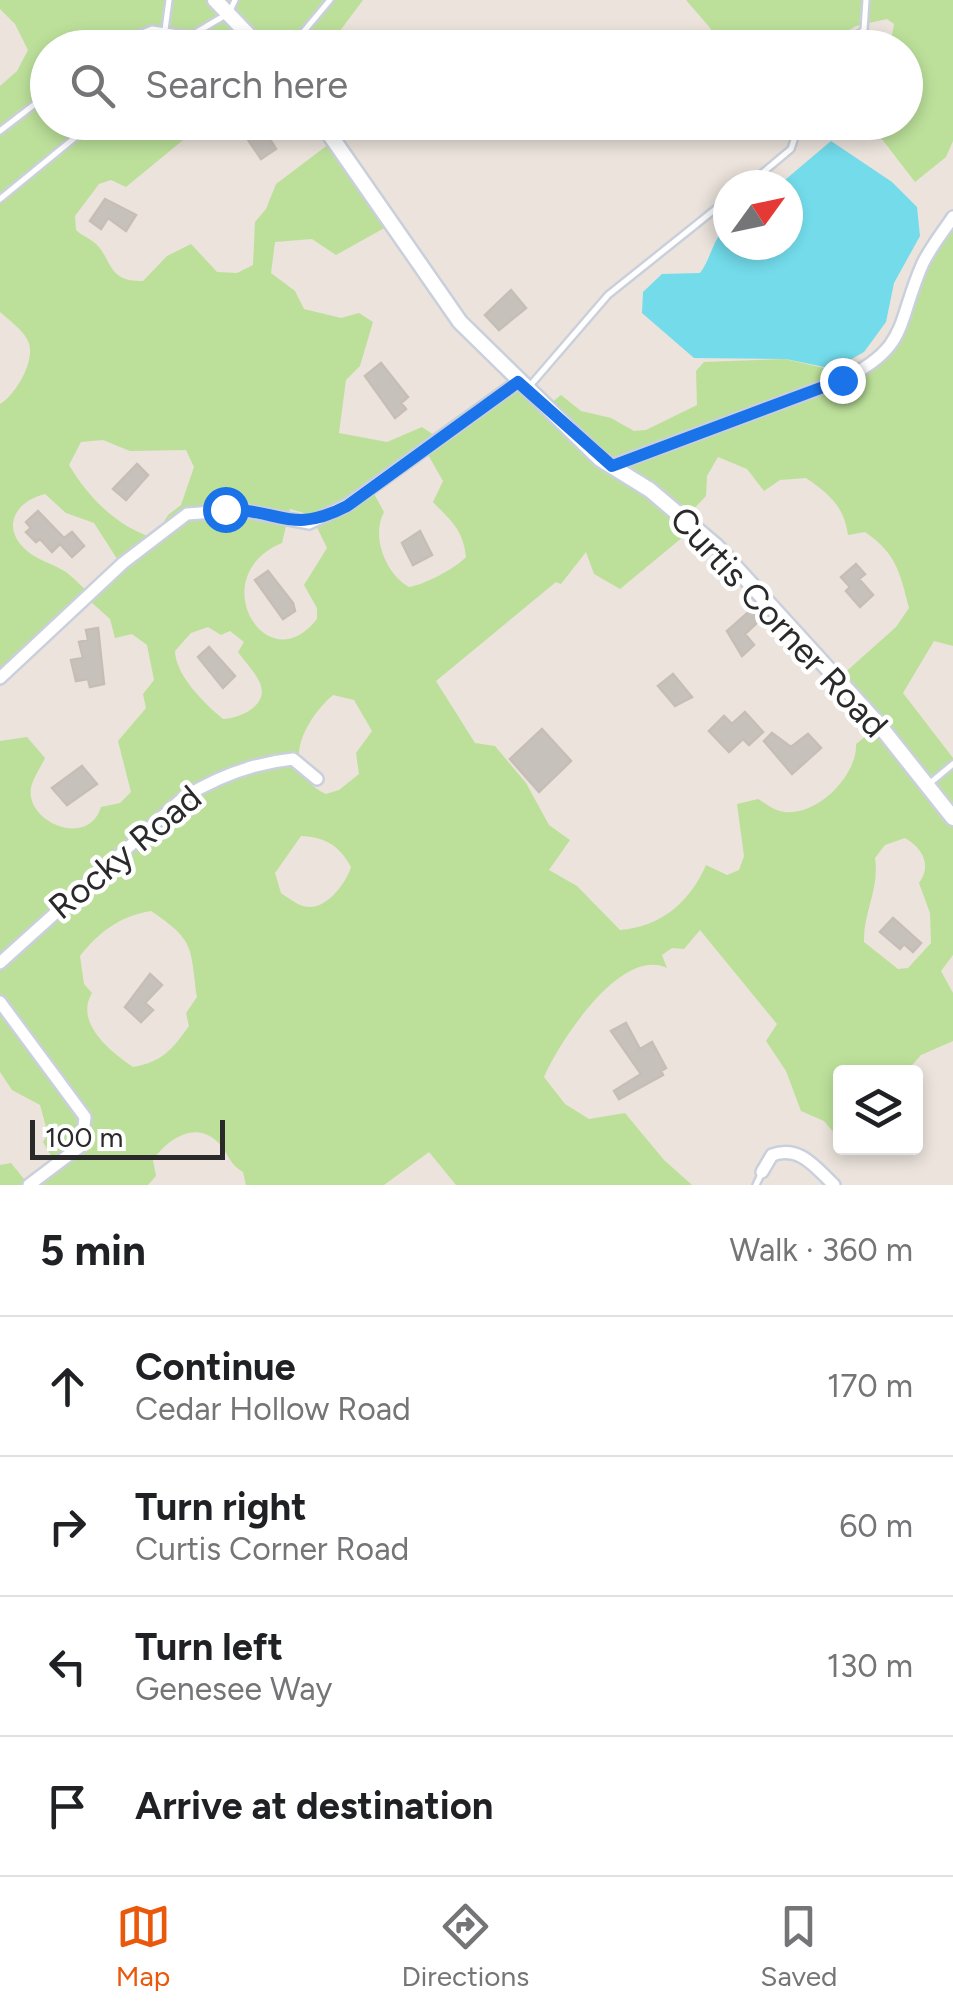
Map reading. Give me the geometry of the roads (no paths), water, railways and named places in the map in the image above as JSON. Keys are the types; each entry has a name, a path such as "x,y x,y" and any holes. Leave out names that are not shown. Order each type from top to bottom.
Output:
{"street":[{"path":"216,0 232,6 249,30"},
{"name":"Curtis Corner Road","path":"333,140 445,304 522,386 612,466 676,509 716,546 880,726 953,818"},
{"path":"612,466 842,380 878,362 895,343 924,262 953,216"},
{"path":"0,678 123,562 187,514 241,510 299,523 321,519 347,506 522,386"},
{"name":"Rocky Road","path":"0,963 182,798 210,780 267,762 292,759 317,779"},
{"path":"0,1002 86,1118 82,1145 29,1185"},
{"path":"759,1179 772,1155 788,1151 815,1166 834,1185"}],"lane":[{"path":"164,30 169,0"},
{"path":"305,30 330,0"},
{"path":"864,30 866,0"},
{"path":"199,30 232,6"},
{"path":"0,131 30,108"},
{"path":"0,199 72,140"},
{"path":"766,170 791,150 794,140"},
{"path":"522,386 608,295 713,211"},
{"path":"927,786 953,764"}],"water":[{"path":"831,141 892,182 917,207 920,236 894,283 886,322 864,352 834,369 786,359 694,358 642,313 643,292 662,274 700,273 713,248 713,260 803,260 803,170 797,170"}]}
